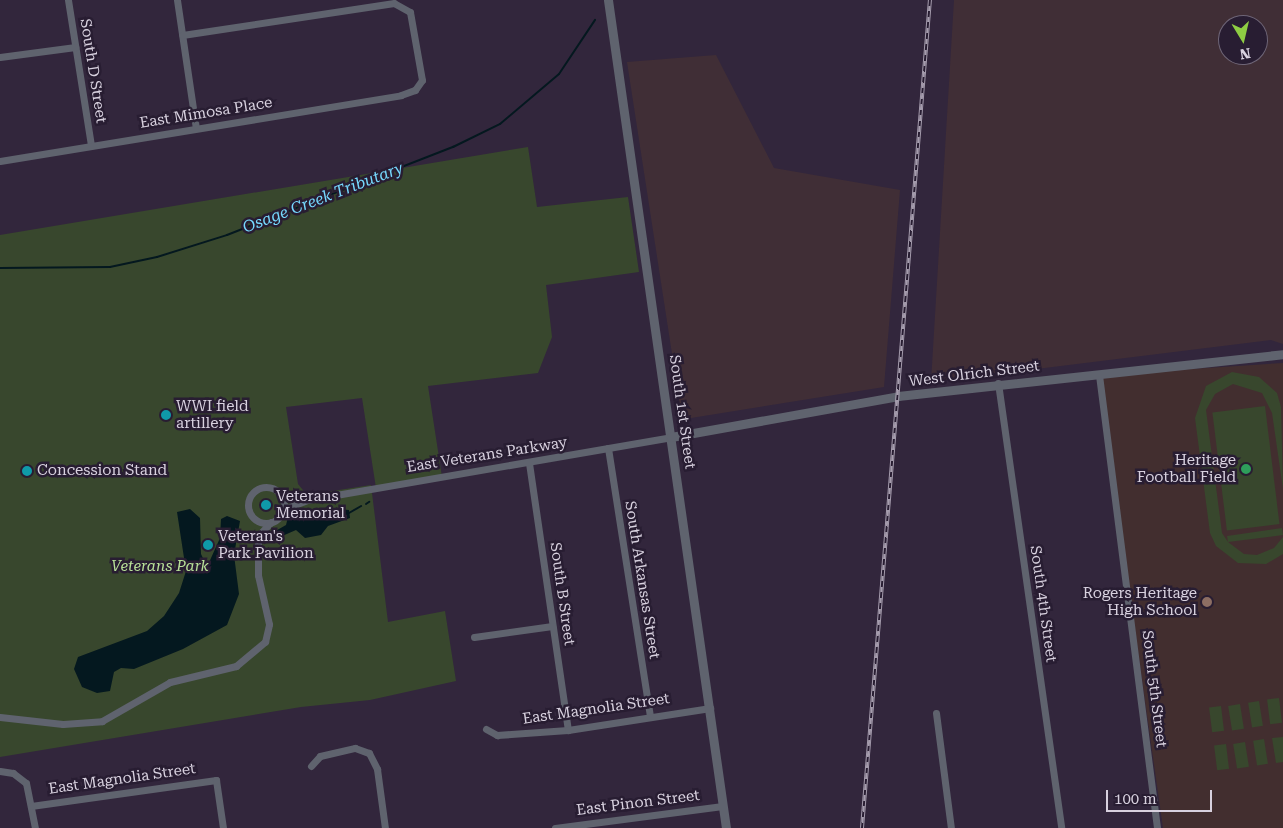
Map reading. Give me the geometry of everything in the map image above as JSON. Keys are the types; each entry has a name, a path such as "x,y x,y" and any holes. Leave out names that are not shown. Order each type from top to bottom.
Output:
{"street":[{"name":"South D Street","path":"68,0 91,145"},
{"path":"176,0 196,128"},
{"name":"South 1st Street","path":"608,0 726,828"},
{"name":"East Mimosa Place","path":"0,161 415,90 422,70 410,12 403,5 375,5 182,35"},
{"path":"0,57 75,47"},
{"name":"West Olrich Street","path":"671,437 998,383 1099,375 1283,354"},
{"name":"South 5th Street","path":"1099,375 1157,828"},
{"name":"South 4th Street","path":"998,383 1060,828"},
{"name":"East Veterans Parkway","path":"259,533 284,509 307,500 671,437"},
{"name":"South Arkansas Street","path":"608,448 650,716"},
{"name":"South B Street","path":"529,462 568,730"},
{"name":"East Veterans Parkway","path":"255,519 248,506 254,492 269,487 280,494 307,500"},
{"path":"280,494 284,509"},
{"path":"0,717 63,724 102,721 170,682 236,666 265,642 269,624 258,575 259,533 255,519 271,522"},
{"path":"474,637 552,626"},
{"name":"East Magnolia Street","path":"486,729 497,735 568,730 710,708"},
{"path":"936,713 951,828"},
{"path":"311,766 320,756 355,748 369,753 377,769 385,828"},
{"path":"0,771 13,773 26,783 35,828"},
{"name":"East Magnolia Street","path":"31,806 216,780 223,828"},
{"name":"East Pinon Street","path":"555,828 599,825 723,806"}],"shaded area":[{"path":"954,0 1283,0 1283,344 1271,340 931,382"},
{"path":"716,55 774,168 900,190 884,387 691,418 681,412 627,62"},
{"name":"Rogers Heritage High School","path":"1283,363 1283,828 1163,828 1099,375"}],"green space":[{"name":"Veterans Park","path":"528,147 537,207 628,197 639,272 546,285 552,337 538,373 428,386 442,477 376,488 362,398 286,407 298,484 307,495 371,485 388,622 445,611 456,681 370,700 301,707 0,757 0,235"},
{"path":"1232,372 1259,377 1277,393 1281,407 1283,489 1272,413 1262,393 1233,384 1215,394 1206,410 1222,533 1228,542 1244,554 1257,555 1274,548 1283,537 1283,554 1266,564 1238,563 1216,546 1210,533 1195,418 1206,386"},
{"name":"Heritage Football Field","path":"1265,406 1280,524 1227,531 1212,412"},
{"path":"1282,528 1283,535 1228,542 1227,536"},
{"path":"1279,698 1282,723 1270,724 1267,699"},
{"path":"1259,701 1263,726 1252,727 1248,703"},
{"path":"1240,704 1244,729 1232,731 1228,706"},
{"path":"1221,706 1224,731 1212,732 1209,707"},
{"path":"1283,737 1283,762 1276,763 1272,738"},
{"path":"1264,739 1268,764 1257,765 1253,741"},
{"path":"1245,742 1249,767 1237,769 1233,744"},
{"path":"1226,744 1229,769 1217,770 1214,745"}],"water":[{"path":"190,509 200,518 201,554 207,567 220,538 221,519 227,516 240,521 234,555 239,594 227,625 183,649 134,669 121,668 114,672 110,691 97,693 82,687 74,669 78,657 147,631 164,616 179,593 186,571 177,512"},
{"path":"338,509 349,510 350,518 328,526 321,535 305,538 296,530 273,540 272,533 286,525 288,517 322,516"}],"waterway":[{"name":"Osage Creek Tributary","path":"0,268 110,267 157,257 227,235 453,147 500,124 559,74 595,20"},
{"path":"349,513 361,506"}],"railway":[{"path":"862,828 930,0"}],"place":[{"name":"WWI field artillery","path":"166,415"},
{"name":"Heritage Football Field","path":"1246,469"},
{"name":"Concession Stand","path":"27,471"},
{"name":"Veterans Memorial","path":"266,505"},
{"name":"Veteran's Park Pavilion","path":"208,545"},
{"name":"Rogers Heritage High School","path":"1207,602"}]}
